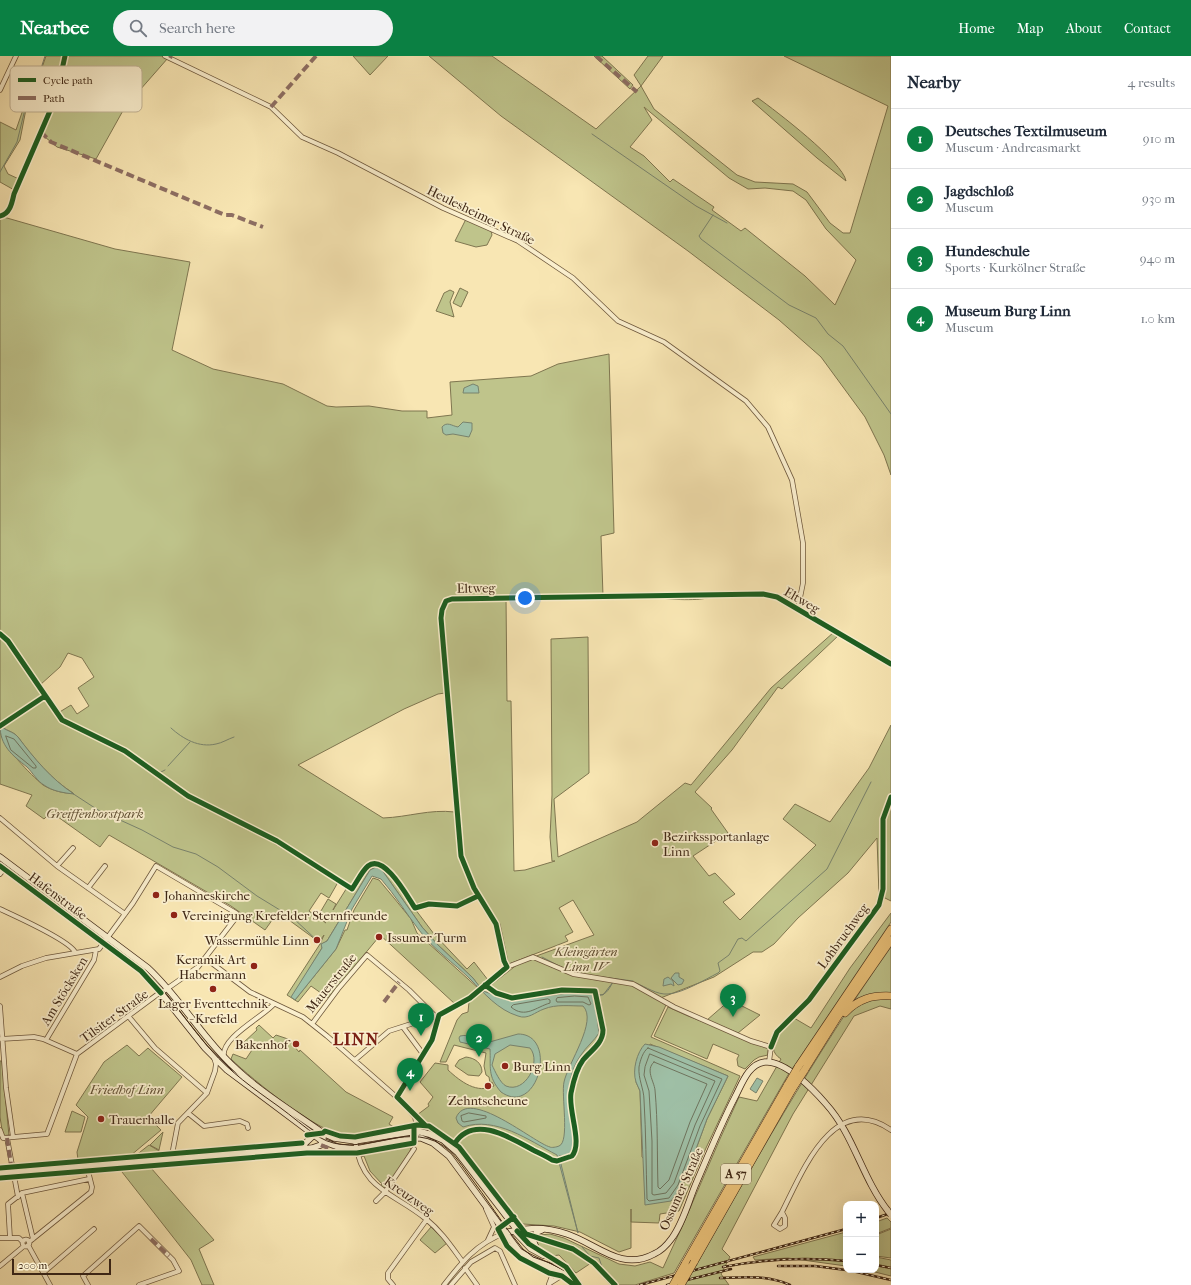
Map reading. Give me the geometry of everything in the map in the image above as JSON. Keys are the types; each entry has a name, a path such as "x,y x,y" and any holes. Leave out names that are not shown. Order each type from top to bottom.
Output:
{"highway":[{"name":"A 57","path":"673,1285 801,1069 891,929"},
{"name":"A 57","path":"801,1069 891,940"},
{"path":"832,1026 837,1024 852,1006 860,1001 875,996 891,996"},
{"name":"A 57","path":"680,1285 791,1086"}],"main road":[{"name":"Hafenstraße","path":"0,857 148,968 168,988 215,1047 246,1078 323,1133 334,1138 355,1141 417,1131"},
{"name":"Hafenstraße","path":"2,867 141,971 226,1070 312,1135 322,1141 338,1147 356,1149 421,1138"},
{"path":"769,1062 780,1065 809,1086 827,1104 842,1124 872,1187 889,1213"},
{"name":"Ossumer Straße","path":"511,1232 544,1229 572,1236 604,1253 621,1259 641,1259 660,1250 676,1231 718,1132 747,1074 759,1064 769,1062"},
{"path":"417,1131 439,1138 455,1150 511,1232 521,1252 567,1272"},
{"path":"0,1174 298,1150 316,1147 322,1141 323,1133 312,1135 298,1150"},
{"path":"421,1138 433,1143 445,1151 486,1207 511,1232 537,1250 555,1259 578,1285"},
{"path":"537,1250 534,1244 534,1236 544,1229"}],"street":[{"path":"11,66 16,56"},
{"path":"63,66 65,56"},
{"name":"Heulesheimer Straße","path":"165,56 271,107 302,137 344,156 443,208 518,241 573,278 618,322 664,342 746,401 768,427 792,480 803,543 803,583 798,608"},
{"path":"0,90 10,69"},
{"path":"0,216 5,215 9,210 14,194 50,112"},
{"name":"Eltweg","path":"507,967 504,961 496,924 474,888 460,850 441,618 442,610 446,601 452,599 763,594 777,597 798,608 891,664"},
{"path":"0,634 8,641 45,696 1,726"},
{"name":"Lohbruchweg","path":"771,1046 778,1032 808,1000 879,905 883,889 883,819 891,797"},
{"path":"0,818 57,866 125,914 96,950 75,952 46,958 22,966 0,977"},
{"path":"57,866 73,848"},
{"path":"88,888 105,866"},
{"name":"Tilsiter Straße","path":"13,1137 47,1134 77,1054 197,968 238,916 236,913 156,866 125,914"},
{"path":"0,874 2,867"},
{"path":"0,909 45,932 72,948 75,952"},
{"name":"Am Stöcksken","path":"46,1040 94,960 96,950"},
{"name":"Mauerstraße","path":"312,1024 367,955 409,990 437,1016"},
{"path":"355,1060 389,1031 437,1016 478,992 507,967 532,957 572,974 631,983 674,1007 751,1041 771,1046 769,1062"},
{"path":"206,958 250,992 292,1012 312,1024 397,1097 415,1117 417,1131 421,1138"},
{"path":"225,1058 223,1053 227,1044 239,1032 274,1004"},
{"path":"0,1006 2,1058 13,1137 7,1138 1,1136 0,1130"},
{"path":"397,1097 435,1032 437,1016"},
{"path":"129,1017 152,1045 207,1093"},
{"path":"403,1027 423,1054"},
{"path":"1,1039 34,1037 46,1040 77,1054"},
{"path":"215,1047 227,1044"},
{"path":"170,1160 178,1123 207,1093 215,1071 216,1064 214,1057"},
{"path":"215,1071 221,1069 226,1070"},
{"path":"188,1113 204,1126 240,1122 246,1124 248,1128"},
{"path":"782,1212 822,1140 842,1124 864,1120 878,1123 891,1130"},
{"path":"7,1138 12,1172 18,1197"},
{"name":"Kreuzweg","path":"355,1141 356,1149 364,1170 374,1184 427,1219 443,1235 462,1261"},
{"path":"376,1201 385,1192 414,1149"},
{"path":"0,1266 91,1192 92,1187 87,1167"},
{"path":"10,1238 8,1204 22,1193 89,1179"},
{"path":"466,1179 474,1186 505,1229 511,1232 537,1254 555,1259"},
{"path":"22,1193 33,1239"},
{"path":"486,1207 486,1211 493,1221 494,1227 487,1241"},
{"path":"393,1285 388,1279 388,1273 427,1219"},
{"path":"87,1283 83,1276 139,1226 173,1260 179,1271 139,1285"},
{"path":"43,1273 94,1229"},
{"path":"444,1285 462,1261 487,1241 511,1232"},
{"path":"0,1238 19,1238 27,1244"},
{"path":"22,1241 25,1239 50,1285"},
{"path":"451,1285 465,1268 478,1257 492,1249 498,1249 515,1285"},
{"path":"521,1252 525,1258 551,1270 552,1276 548,1284"},
{"path":"465,1268 477,1285"},
{"path":"548,1284 567,1272"}],"green space":[{"path":"46,56 162,56 168,58 142,88 142,66 43,66"},
{"path":"353,56 388,56 370,75"},
{"path":"429,56 492,56 596,129 641,86 654,109 737,175 755,182 793,184 807,192 830,223 843,233 850,233 888,106 784,56 891,56 891,475 884,455 865,417 821,357 779,320 688,251 501,116","holes":["644,107 729,178 748,189 765,188 793,191 806,200 826,229 856,260 835,305 805,276 745,228 741,231 712,210 714,207 673,179 670,182 644,156 630,147 652,120"]},
{"path":"594,56 602,56 633,85 630,89"},
{"path":"648,56 663,56 641,86 634,75"},
{"path":"758,98 808,137 822,150 834,162 846,181 817,158 752,101"},
{"path":"22,112 25,112 20,140 4,166 8,174 21,180 16,191 0,182 0,122 16,130"},
{"path":"50,112 122,112 96,159 57,147 45,137 44,129"},
{"path":"0,216 115,249 190,262 172,350 213,369 283,384 327,406 369,406 402,411 427,411 427,418 452,415 450,382 531,376 558,364 609,354 614,533 601,536 603,596 506,597 507,701 511,701 514,871 525,870 555,861 552,861 550,837 552,795 551,639 588,637 589,773 554,799 558,857 637,822 685,783 691,785 771,688 834,632 839,635 782,689 778,687 732,750 695,792 712,808 711,809 728,833 693,856 709,876 715,873 735,894 723,902 740,920 816,845 783,819 795,804 830,822 869,768 891,725 891,901 879,895 877,838 848,873 798,918 774,944 762,952 753,952 714,977 658,999 666,1005 651,1037 740,1076 706,1148 679,1211 660,1214 659,1223 631,1222 631,1248 619,1252 580,1232 554,1226 523,1224 517,1220 457,1142 423,1121 417,1115 429,1106 428,1104 433,1097 420,1082 435,1063 448,1065 448,1070 458,1079 475,1088 481,1089 494,1086 492,1082 490,1083 489,1077 486,1075 484,1066 486,1053 454,1045 446,1062 440,1062 457,1020 462,1014 468,1012 469,1002 518,964 594,935 573,900 559,908 573,932 565,936 568,941 509,964 508,962 500,924 475,887 461,852 440,620 445,693 438,694 404,709 298,765 383,818 428,812 455,812 459,852 462,865 476,898 459,907 435,905 417,909 418,903 415,909 434,934 467,969 474,962 488,980 480,988 473,978 438,945 422,927 382,870 376,867 370,870 327,941 322,944 322,948 292,997 295,1000 336,949 345,930 347,930 354,910 373,878 379,880 411,919 417,933 478,988 466,998 455,1004 379,934 377,937 378,938 328,998 311,986 298,1002 287,995 320,944 324,935 319,942 278,912 265,930 231,906 109,835 100,847 51,812 44,819 26,806 32,795 0,784 0,730 5,744 24,767 43,785 58,791 73,793 43,768 16,735 4,729 0,725","holes":["68,653 82,658 94,677 78,688 89,706 77,714 71,705 58,713 40,685 60,667","180,790 208,806 278,841 348,886 333,910 336,904 328,899 318,916 326,923 309,911 321,893 329,898 337,884 330,877 270,841 181,795","650,1044 728,1076 707,1119 682,1187 642,1157 640,1091 636,1082"]},
{"path":"466,219 491,231 492,235 487,245 476,247 455,241"},
{"path":"460,288 468,292 461,307 453,303"},
{"path":"450,290 454,292 450,302 454,317 436,311 444,293"},
{"path":"657,597 710,597 684,600"},
{"path":"891,913 891,922 788,1075 674,1273 635,1285 610,1285 591,1263 576,1273 559,1255 555,1256 548,1254 539,1246 534,1240 539,1241 540,1235 550,1234 564,1238 619,1264 635,1266 650,1262 663,1268 739,1097 757,1101 781,1059 773,1049 776,1038 794,1018 811,1028 850,968"},
{"path":"891,947 891,1009 880,1006 854,1016 793,1114 722,1249 730,1257 721,1274 729,1285 685,1285 758,1156 809,1071 835,1029"},
{"path":"730,1000 760,1015 738,1033 707,1020"},
{"path":"668,1007 768,1047 768,1055 754,1060 745,1069 738,1066 737,1059 739,1055 713,1044 707,1059 654,1036"},
{"path":"259,1025 273,1038 276,1035 288,1039 299,1052 300,1050 346,1092 393,1117 389,1124 397,1129 361,1136 348,1136 336,1133 321,1126 304,1117 287,1105 231,1059 233,1054 246,1059 252,1050 243,1043 257,1030 256,1028"},
{"name":"Friedhof Linn","path":"127,1045 139,1056 148,1048 182,1077 148,1117 161,1130 130,1156 78,1160 77,1152 88,1117 76,1105 104,1062"},
{"path":"466,1057 472,1058 481,1066 482,1072 479,1076 468,1075 455,1066 459,1060"},
{"path":"0,1061 2,1061 9,1136 3,1136 0,1117"},
{"path":"72,1111 85,1117 81,1132 65,1132"},
{"path":"163,1132 159,1150 150,1145"},
{"path":"411,1143 409,1147 411,1149 389,1186 384,1188 380,1186 382,1184 370,1171 364,1156 361,1157 361,1153"},
{"path":"149,1145 161,1152 161,1154 135,1156"},
{"path":"159,1156 161,1159 129,1161 132,1158"},
{"path":"113,1160 106,1163 48,1168 48,1165"},
{"path":"151,1168 214,1240 199,1249 214,1285 202,1285 191,1260 122,1172 123,1170"},
{"path":"887,1218 891,1222 891,1228 879,1233 879,1221"},
{"path":"431,1227 447,1243 435,1253 420,1240"},
{"path":"891,1229 891,1258 879,1256 879,1234"},
{"path":"843,1233 843,1266 788,1258 755,1260 753,1257"},
{"path":"879,1258 891,1260 891,1276 879,1273"}],"water":[{"path":"473,384 478,386 479,393 463,393 464,388"},
{"path":"463,422 472,423 472,430 469,437 453,434 446,435 443,433 442,427 444,425 448,424 458,427"},
{"path":"0,725 4,729 14,733 50,775 74,794 54,790 39,781 8,749 2,739"},
{"path":"376,867 382,870 422,927 438,945 473,978 483,991 512,1001 575,992 602,995 594,995 599,1033 581,1055 574,1067 571,1078 569,1090 574,1150 568,1155 559,1156 578,1233 557,1155 512,1131 488,1125 475,1124 463,1127 458,1123 456,1118 463,1110 474,1108 502,1119 542,1143 551,1147 559,1146 562,1143 565,1127 564,1082 585,1032 587,1022 587,1013 583,1006 553,1006 525,1017 518,1016 504,1010 444,956 425,937 381,879 372,876 352,909 336,949 295,1000 291,997 322,948 321,944 327,941 370,870"},
{"path":"675,973 679,973 679,977 684,980 682,984 678,985 671,978"},
{"path":"668,977 673,981 674,986 671,984 663,986 664,979"},
{"path":"613,982 608,991 604,994"},
{"path":"518,1034 531,1038 538,1047 540,1059 539,1073 533,1085 525,1094 514,1097 501,1092 492,1076 490,1066 490,1049 460,1042 459,1038 460,1036 464,1035 486,1043","holes":["510,1045 530,1048 534,1061 530,1075 519,1085 513,1087 506,1086 500,1080 492,1065 495,1054"]},
{"path":"645,1044 659,1047 728,1076 707,1119 682,1187 671,1201 645,1205 640,1091 636,1082 635,1067 638,1056"},
{"path":"757,1078 763,1081 756,1093 750,1089"}],"waterway":[{"path":"42,66 45,56"},
{"path":"0,172 17,142 24,112"},
{"path":"592,134 696,206 727,223"},
{"path":"713,215 699,236 701,239 789,305 816,318 828,334 843,346 891,414"},
{"path":"82,727 132,752 159,773 165,770"},
{"path":"171,728 186,739 203,745 218,743 234,737"},
{"path":"168,766 190,742"},
{"path":"636,983 656,992 668,994 687,989 718,973 720,971 718,963 729,955 738,939 742,938 746,941 827,869 871,782"},
{"path":"72,793 98,810 142,830 173,847 196,854 218,867 257,896 293,918 321,944"},
{"path":"542,957 563,968 583,974"},
{"path":"588,975 633,981"},
{"path":"582,1247 590,1256 599,1258 602,1267 617,1285"}],"tram line":[{"path":"0,862 143,969 161,987 202,1040 226,1066 251,1087 309,1130 319,1137 334,1143 350,1145 412,1137 427,1138 442,1145 450,1151 459,1162 523,1249 533,1257 553,1264"},
{"path":"548,1262 567,1272 578,1285"}],"railway":[{"path":"879,1217 891,1213"},
{"path":"640,1285 843,1230"},
{"path":"723,1267 754,1262 784,1260 815,1259 843,1261"},
{"path":"778,1266 815,1266 843,1270"},
{"path":"879,1266 891,1268"},
{"path":"667,1285 731,1269"},
{"path":"861,1273 891,1280"},
{"path":"720,1278 765,1278 790,1285"}],"marked path":[{"path":"271,107 316,56"},
{"path":"596,56 637,92"},
{"path":"41,132 51,142 225,215 232,215 263,227"},
{"path":"384,1002 399,982"},
{"path":"7,1138 12,1171"},
{"path":"321,1145 335,1151"},
{"path":"151,1239 169,1256"}],"cycle path":[{"path":"63,66 65,56"},
{"path":"0,216 6,213 10,208 14,194 50,112"},
{"path":"425,1125 397,1097 432,1040 439,1015 470,998 507,967 504,961 496,924 474,888 461,856 441,618 442,610 446,601 452,599 763,594 777,597 891,664"},
{"path":"0,634 8,641 62,720 125,751 188,796 277,841 352,889 366,868 374,864 381,865 388,870 401,886 415,908 429,904 457,906 478,896"},
{"path":"0,726 45,696"},
{"path":"771,1047 777,1032 809,1000 879,905 883,889 883,819 891,797"},
{"path":"0,866 141,971 161,993"},
{"path":"455,1143 463,1134 472,1130 482,1129 504,1135 552,1160 557,1161 572,1156 575,1150 576,1135 571,1109 571,1093 577,1071 581,1063 599,1043 603,1030 595,991 562,990 512,998 496,993 485,985"},
{"path":"307,1135 323,1133 325,1131 340,1136 355,1137 417,1125 429,1126 459,1147 526,1234 573,1249 594,1263 615,1285"},
{"path":"0,1178 307,1153 357,1153 414,1143 414,1126"},
{"path":"0,1168 302,1143"},
{"path":"514,1217 498,1229 507,1246 520,1258 549,1273 562,1276 574,1285"},
{"path":"517,1231 529,1244 566,1267 579,1285"}],"place":[{"name":"Bezirkssportanlage Linn","path":"655,843"},
{"name":"Johanneskirche","path":"156,895"},
{"name":"Vereinigung Krefelder Sternfreunde","path":"174,915"},
{"name":"Issumer Turm","path":"379,937"},
{"name":"Wassermühle Linn","path":"317,940"},
{"name":"Keramik Art Habermann","path":"254,966"},
{"name":"Lager Eventtechnik - Krefeld","path":"213,989"},
{"name":"Hundeschule","path":"733,1017"},
{"name":"Deutsches Textilmuseum","path":"421,1036"},
{"name":"Bakenhof","path":"296,1044"},
{"name":"Jagdschloß","path":"479,1057"},
{"name":"Burg Linn","path":"505,1066"},
{"name":"Zehntscheune","path":"488,1086"},
{"name":"Museum Burg Linn","path":"410,1091"},
{"name":"Trauerhalle","path":"101,1119"}],"district":[{"name":"LINN","path":"356,1039"}],"park label":[{"name":"Greiffenhorstpark","path":"95,813"},
{"name":"Kleingärten Linn IV","path":"586,958"}]}
